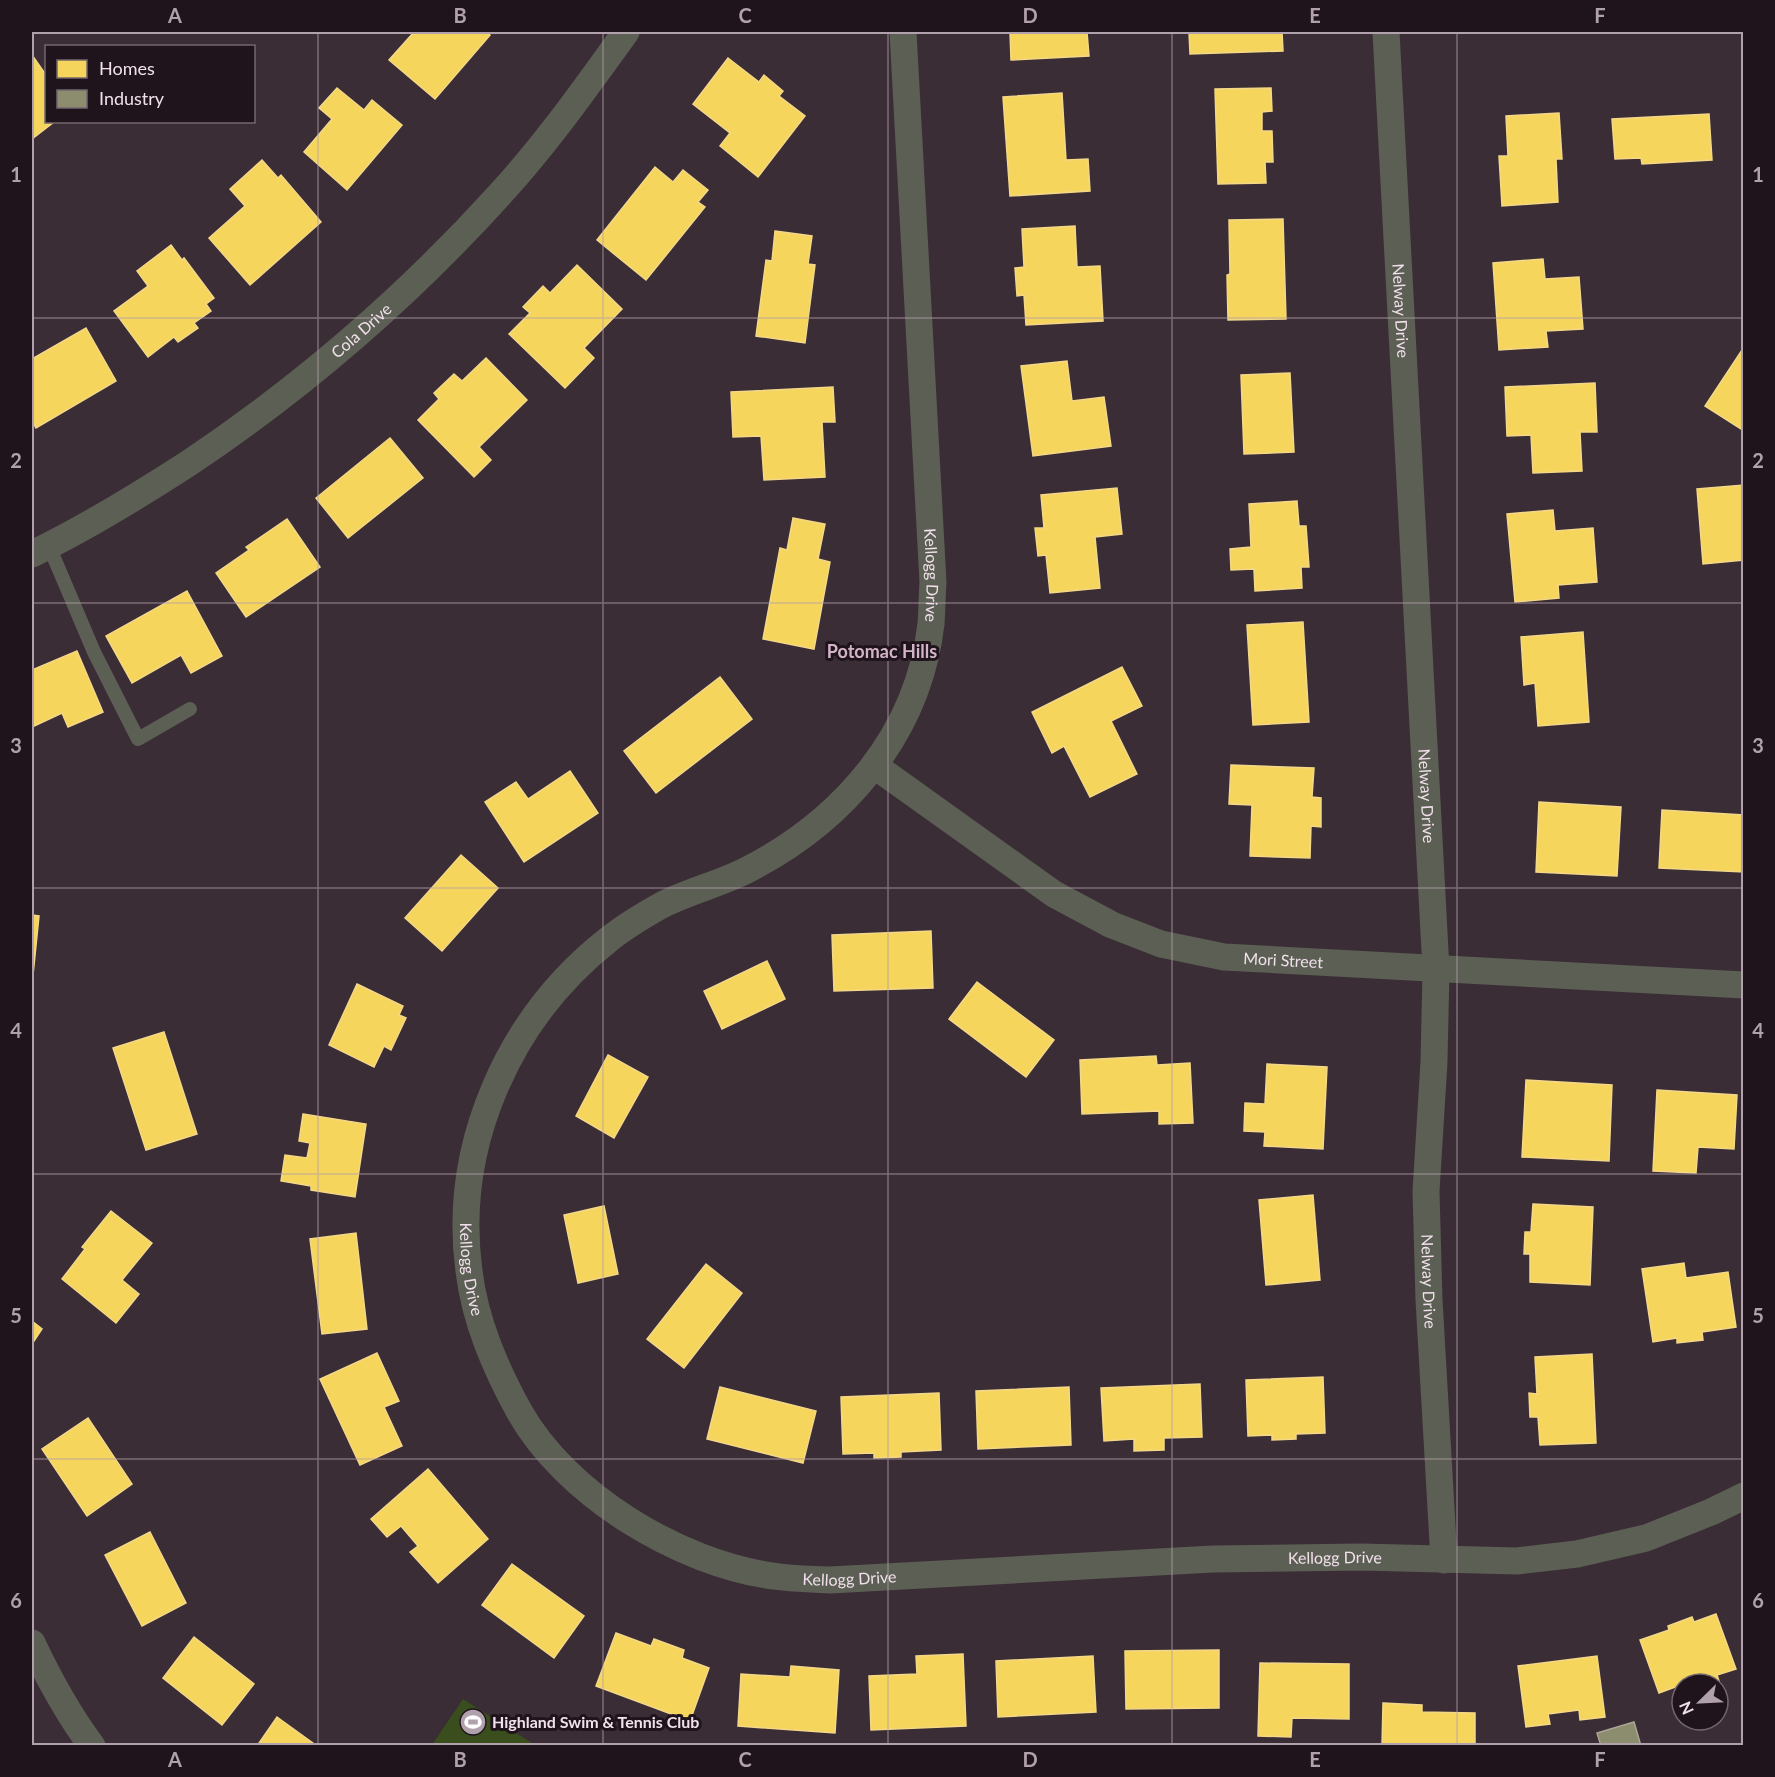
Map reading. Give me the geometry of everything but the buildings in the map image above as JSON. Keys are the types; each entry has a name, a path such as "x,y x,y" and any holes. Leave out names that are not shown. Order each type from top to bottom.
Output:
{"street":[{"name":"Cola Drive","path":"40,550 145,492 242,427 338,353 424,274 502,192 572,107 626,32"},
{"name":"Kellogg Drive","path":"903,32 933,582 931,626 920,677 901,722 875,766 833,813 792,844 746,871 662,905 610,938 567,975 532,1018 505,1062 483,1113 470,1168 466,1221 469,1272 480,1325 499,1373 530,1428 575,1479 620,1515 670,1544 721,1564 772,1576 830,1580 1213,1559 1362,1557 1517,1561 1577,1554 1646,1538 1711,1512 1743,1496"},
{"name":"Nelway Drive","path":"1386,32 1436,969 1427,1202 1429,1300 1444,1560"},
{"name":"Mori Street","path":"875,766 1054,894 1112,925 1161,944 1224,957 1743,985"},
{"path":"32,1643 44,1670 77,1726 92,1746"}],"lane":[{"path":"40,550 138,739 190,709"}],"green space":[{"name":"Highland Swim & Tennis Club","path":"463,1699 535,1745 432,1745"}],"place":[{"name":"Highland Swim & Tennis Club","path":"473,1722"}],"district":[{"name":"Potomac Hills","path":"882,652"}]}
